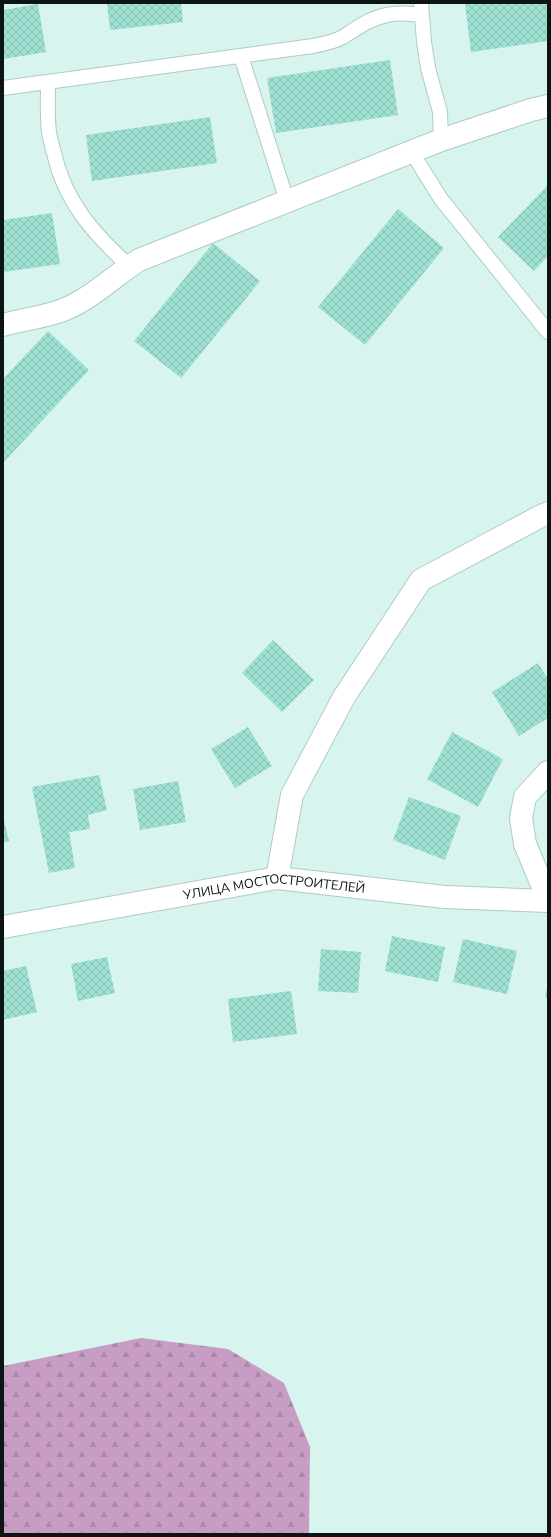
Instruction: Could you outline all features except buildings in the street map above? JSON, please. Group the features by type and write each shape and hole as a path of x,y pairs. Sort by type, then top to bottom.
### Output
{"street":[{"path":"3,325 62,310 106,284 140,260 286,201 441,140 531,110 548,106"},
{"path":"276,878 292,795 344,697 421,580 548,513"},
{"path":"548,772 525,797 521,818 525,844 548,900"},
{"name":"УЛИЦА МОСТОСТРОИТЕЛЕЙ","path":"3,927 276,878 445,897 548,900"}],"lane":[{"path":"3,88 48,83 329,43 375,18 421,9 428,68 440,112 441,140"},
{"path":"241,56 286,201"},
{"path":"48,83 49,133 63,182 75,205 89,226 106,245 130,266"},
{"path":"411,152 441,200 548,332"}],"green space":[{"path":"141,1338 228,1349 284,1383 310,1447 309,1534 3,1534 3,1366"}]}
